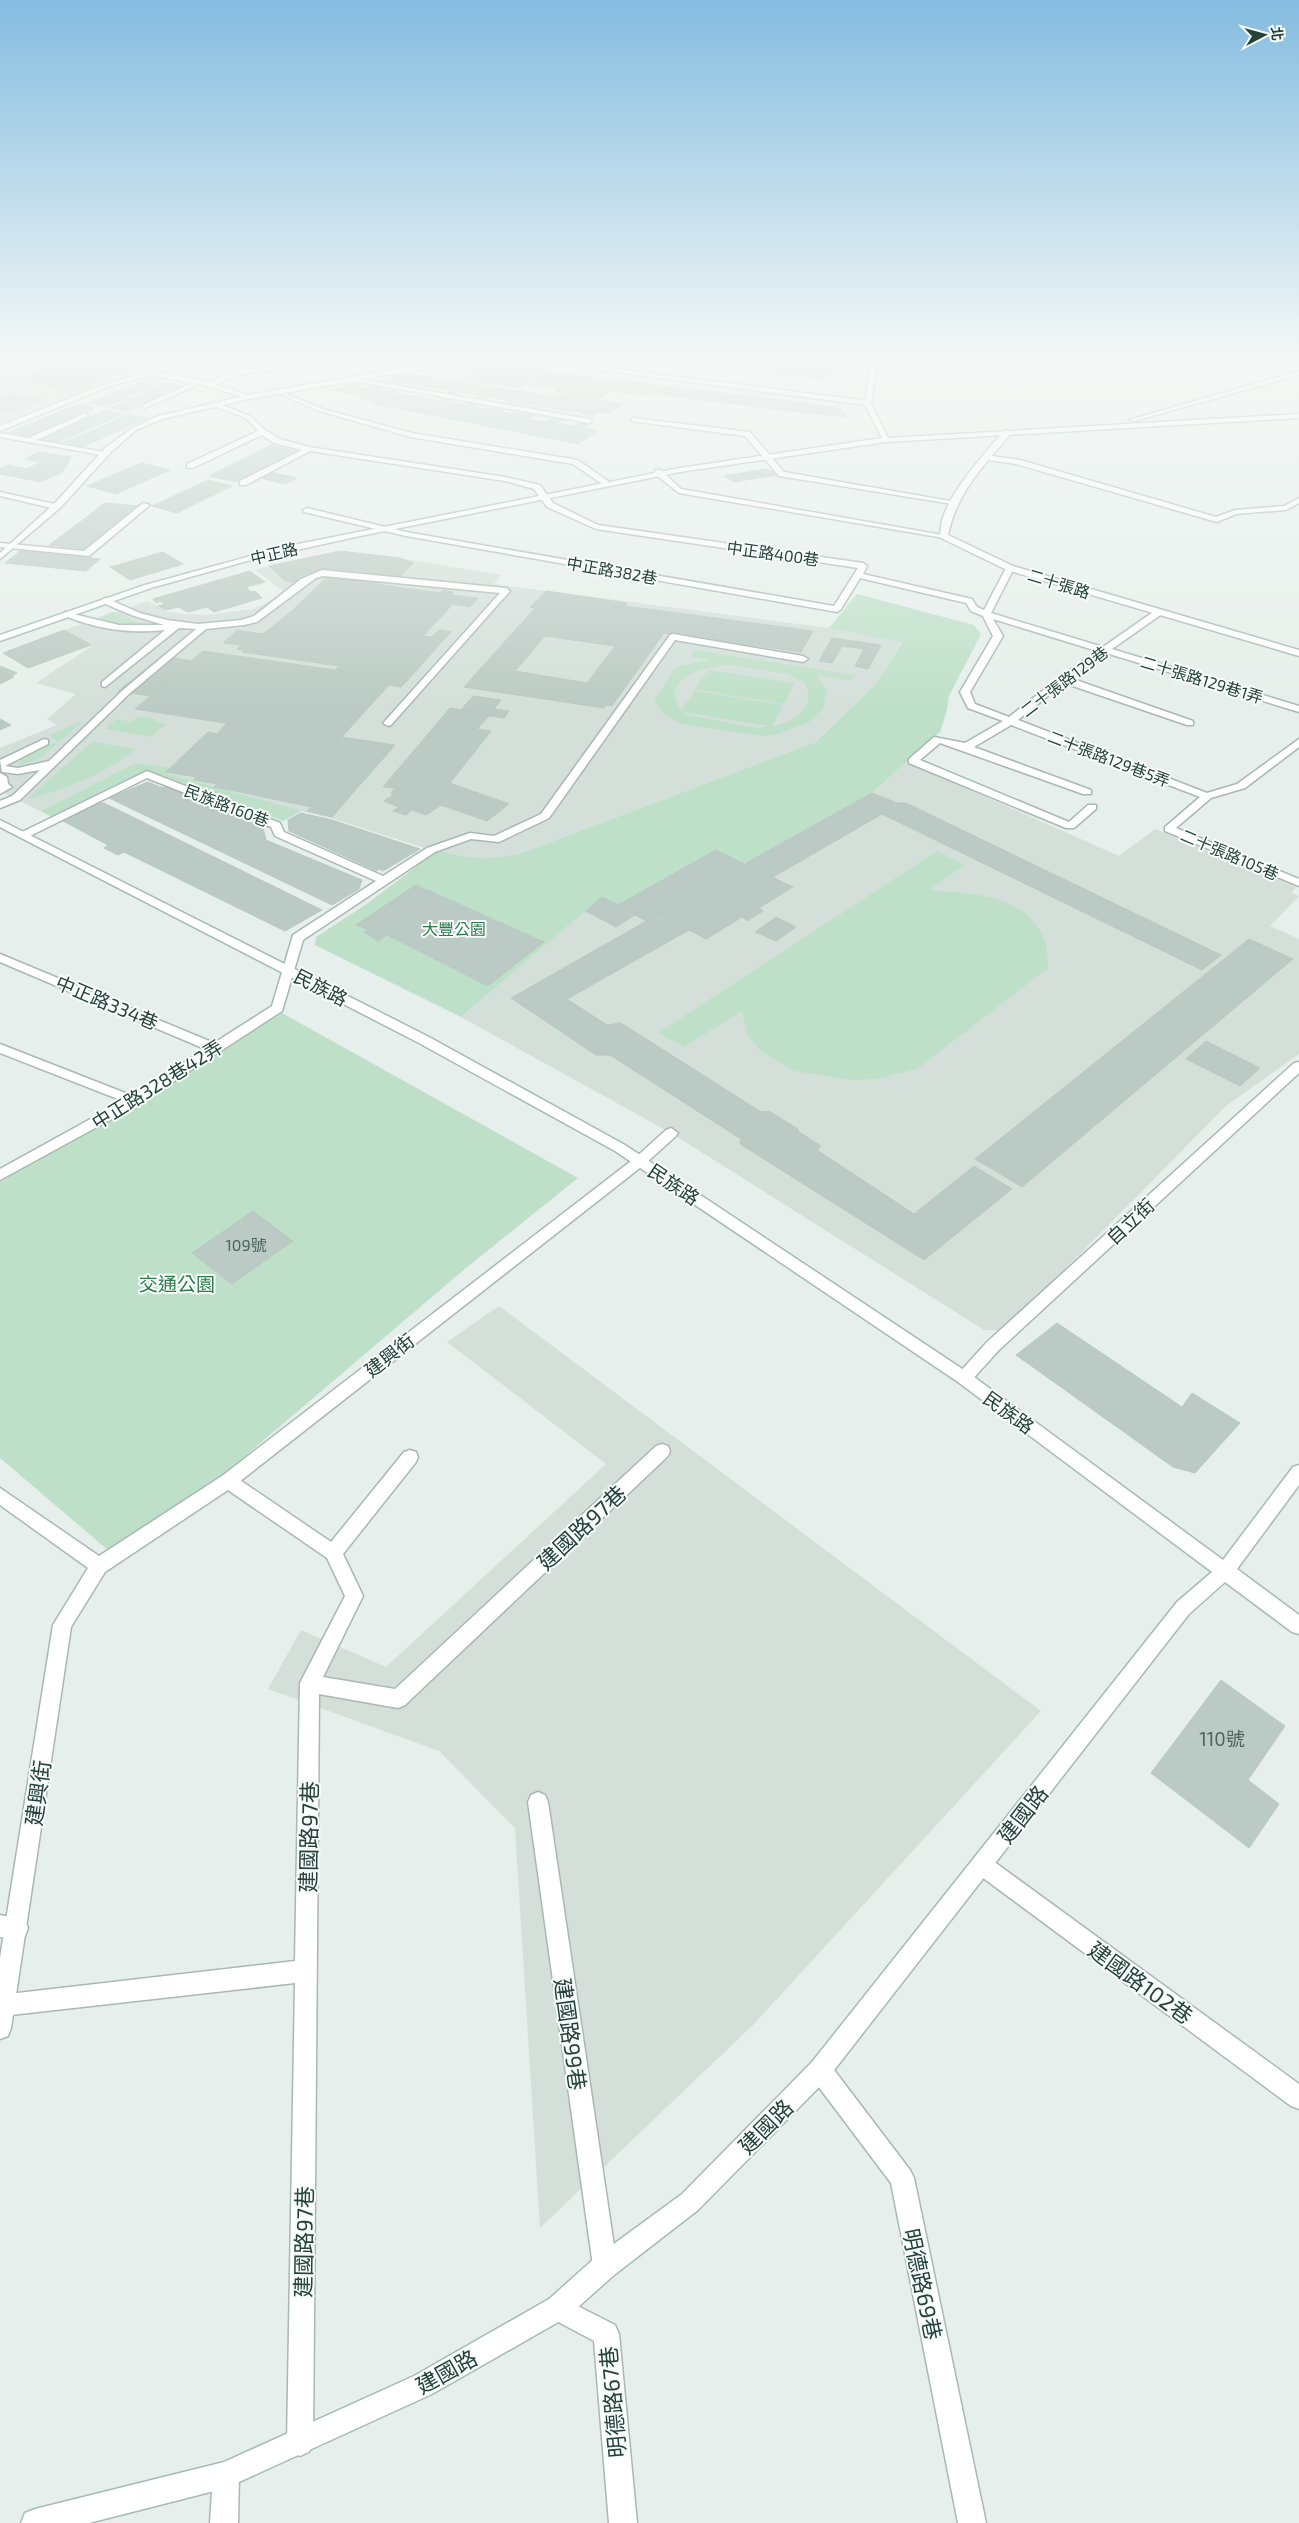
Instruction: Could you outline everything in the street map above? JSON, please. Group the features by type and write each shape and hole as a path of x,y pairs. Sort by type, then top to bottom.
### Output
{"street":[{"path":"0,557 56,507 84,476"},
{"path":"243,483 257,476"},
{"name":"中正路400巷","path":"488,476 505,478 537,487 550,505 596,527 864,566 858,575"},
{"path":"596,476 605,482"},
{"name":"中正路","path":"0,638 169,580 248,559 638,476"},
{"name":"二十張路","path":"662,476 679,491 944,536 1010,568 1299,653"},
{"path":"793,476 952,502"},
{"path":"944,536 952,502 971,476"},
{"path":"1064,476 1217,520 1235,512 1286,508 1299,500"},
{"path":"0,494 56,507"},
{"path":"0,545 10,548 86,554 146,505"},
{"name":"中正路382巷","path":"306,510 406,534 837,609 858,575"},
{"path":"858,575 969,601 974,610 986,614 1010,568"},
{"path":"106,601 121,609 176,626 202,628 255,620 310,577 322,573 506,591 388,723"},
{"name":"二十張路129巷","path":"966,747 1012,720 1063,679 1159,612"},
{"path":"68,614 86,622 146,631 176,626"},
{"name":"二十張路129巷1弄","path":"986,614 1299,709"},
{"name":"二十張路129巷5弄","path":"986,614 998,636 965,692 971,706 1012,720 1207,796"},
{"path":"105,684 176,626"},
{"path":"0,805 16,798 126,692 202,628"},
{"path":"288,970 297,938 382,880 431,850 470,836 495,840 545,816 673,638 803,659"},
{"path":"1063,679 1190,723"},
{"path":"1087,792 966,747 938,739 913,761 1070,826 1092,807"},
{"path":"44,742 6,759 0,766 5,771 13,772 52,764"},
{"name":"二十張路105巷","path":"1298,883 1169,829 1207,796 1242,786 1299,742"},
{"name":"民族路160巷","path":"24,835 147,774 276,825 279,834 382,880"},
{"path":"0,776 3,779 3,785 7,787 0,791"},
{"name":"民族路","path":"0,823 424,1040 640,1161 964,1378 1299,1626"},
{"name":"中正路334巷","path":"0,958 214,1048"},
{"name":"中正路328巷42弄","path":"0,1175 134,1101 278,1008 288,970"},
{"path":"0,1048 134,1101"},
{"name":"自立街","path":"964,1378 993,1346 1299,1066"},
{"name":"建興街","path":"0,2028 8,1927 62,1625 99,1566 228,1481 640,1161 671,1133"},
{"name":"建國路97巷","path":"300,2443 310,1683 398,1699 662,1451"},
{"path":"333,1553 410,1457"},
{"name":"建國路","path":"35,2523 226,2474 300,2443 423,2385 558,2308 605,2266 690,2202 820,2070 1183,1608 1224,1570 1299,1472"},
{"path":"228,1481 333,1553 354,1596 310,1683"},
{"path":"0,1495 99,1566"},
{"name":"建國路99巷","path":"538,1802 605,2266"},
{"name":"建國路102巷","path":"982,1865 1299,2098"},
{"path":"2,2005 307,1971"},
{"name":"明德路69巷","path":"820,2070 902,2178 972,2523"},
{"name":"明德路67巷","path":"558,2308 606,2334 623,2523"},
{"path":"224,2523 226,2474"}],"shaded area":[{"path":"400,558 501,575 494,584 829,628 902,641 876,683 816,742 527,851 500,858 480,860 431,850 334,819 301,811 283,821 149,770 54,818 0,791 0,748 57,725 47,719 76,694 36,683 92,646 64,630 147,601 168,612 183,614 207,615 253,609 274,599 283,591 255,570 269,566 285,581 294,582 302,575 327,568 401,576","holes":["365,580 378,582 376,584 440,593 443,590 453,591 451,595 478,599 470,607 453,604 423,636 432,637 451,633 401,687 389,685 341,737 332,817 308,811 312,807 214,788 217,784 194,780 196,777 167,772 208,732 217,734 226,724 135,709 203,651 335,670 339,666 243,652 244,650 237,648 241,645 223,642 237,630 263,634 293,610"]},
{"path":"907,762 1119,856 1155,829 1296,887 1292,893 1299,896 1270,926 1299,939 1299,1054 1226,1106 1005,1330 984,1330 671,1133 461,1017 602,897 618,905 716,850 746,863 872,793"},
{"path":"499,1306 1041,1711 754,2024 540,2228 515,1828 439,1751 268,1689 301,1630 386,1667 606,1464 447,1342"}],"green space":[{"name":"大豐公園","path":"857,594 974,625 981,634 949,696 940,732 872,793 746,863 716,850 618,905 602,897 461,1017 315,945 316,937 368,903 437,851 462,856 491,858 527,851 816,742 876,683 902,642 829,628"},
{"path":"113,612 147,625 137,627 97,618"},
{"path":"695,650 855,675 850,681 817,675 827,691 823,708 808,723 774,735 761,736 682,724 663,713 654,701 676,667 711,660 690,657","holes":["732,665 787,674 804,682 808,691 806,706 795,717 772,726 783,705 695,691 680,709 675,697 676,688 681,681 696,672","683,712 768,726 769,726 758,728 686,715"]},
{"path":"708,670 795,683 784,704 695,689"},
{"path":"138,716 156,719 154,722 166,724 151,737 105,729 116,719 132,722"},
{"path":"83,721 38,760 18,765 30,752 58,742 49,735"},
{"path":"92,742 136,749 111,766 86,779 45,795 31,799 28,798"},
{"path":"136,763 170,768 165,773 301,811 283,821 149,770 54,818 41,811"},
{"path":"937,851 965,865 929,890 981,895 1014,906 1027,915 1038,928 1047,947 1048,968 917,1069 876,1079 849,1080 794,1071 762,1052 748,1036 742,1011 684,1047 658,1033"},
{"name":"交通公園","path":"282,1013 578,1178 466,1268 197,1497 109,1551 0,1458 0,1182"}],"building":[{"path":"9,476 54,476 40,482"},
{"path":"111,476 157,476 116,494 87,486"},
{"path":"210,476 248,476 236,482"},
{"path":"263,476 286,476 297,478 286,484 259,478"},
{"path":"724,476 726,476 772,476 734,482"},
{"path":"208,480 232,486 177,513 152,506"},
{"path":"104,503 138,506 120,520 87,517"},
{"path":"87,517 120,520 103,534 68,531"},
{"path":"68,531 103,534 84,549 49,545"},
{"path":"20,551 100,559 86,571 5,563"},
{"path":"340,551 400,558 413,563 401,576 327,568 302,575 294,582 285,581 269,566"},
{"path":"163,552 183,564 130,580 110,567"},
{"path":"250,571 265,582 246,587 251,592 255,591 262,598 214,612 207,607 188,612 178,607 166,610 158,606 165,604 160,601 156,603 153,599"},
{"path":"327,577 363,582 365,580 379,582 376,584 440,593 443,590 454,592 451,595 478,598 470,607 453,604 423,636 432,637 439,630 451,632 407,681 335,670 339,666 242,652 244,650 237,649 241,645 223,643 237,630 263,634 293,610"},
{"path":"546,591 627,603 625,606 813,631 801,652 664,633 612,706 606,705 604,708 464,687 535,608 530,607","holes":["545,636 615,646 587,683 515,671"]},
{"path":"64,630 91,645 28,668 3,653"},
{"path":"832,638 881,645 868,669 855,666 864,649 842,646 832,663 819,661"},
{"path":"203,651 407,681 401,687 389,685 338,741 135,709"},
{"path":"162,656 192,661 150,696 118,691"},
{"path":"0,666 17,673 11,676 14,677 0,684"},
{"path":"473,696 501,700 494,709 509,711 504,718 489,716 477,729 491,731 450,783 509,804 487,821 441,805 426,815 412,810 406,815 393,811 399,807 384,801 394,794 391,793 395,788 383,787 450,708 461,710"},
{"path":"0,719 11,725 0,730"},
{"path":"226,724 338,741 341,737 395,745 332,817 307,811 312,807 214,787 217,784 193,780 196,777 166,772 208,732 217,734"},
{"path":"148,782 160,787 170,788 263,828 266,840 362,880 359,889 332,905 109,798"},
{"path":"872,793 897,803 906,803 1221,955 1202,970 882,814 773,877 746,863"},
{"path":"98,803 104,803 322,910 285,931 124,852 118,855 104,848 108,845 63,821"},
{"path":"301,813 332,820 420,849 383,871 379,869 377,871 289,831 288,820"},
{"path":"716,850 793,887 759,908 763,911 747,921 742,917 706,939 659,914 646,921 635,915 616,927 586,911 602,897 618,905"},
{"path":"416,885 544,942 488,986 387,935 378,941 364,932 369,930 356,925"},
{"path":"659,914 689,930 567,999 607,1025 621,1023 761,1112 769,1111 821,1146 817,1150 914,1214 974,1166 1012,1189 924,1260 740,1144 741,1139 610,1055 596,1055 511,998"},
{"path":"776,917 796,927 776,941 755,932"},
{"path":"1249,939 1293,959 1022,1187 975,1159"},
{"path":"1206,1041 1260,1068 1240,1086 1186,1059"},
{"path":"253,1211 293,1241 232,1284 192,1253"},
{"path":"1057,1323 1182,1407 1192,1393 1240,1423 1195,1473 1173,1467 1016,1355"},
{"path":"1221,1680 1285,1726 1248,1780 1279,1804 1249,1848 1151,1773"}]}
